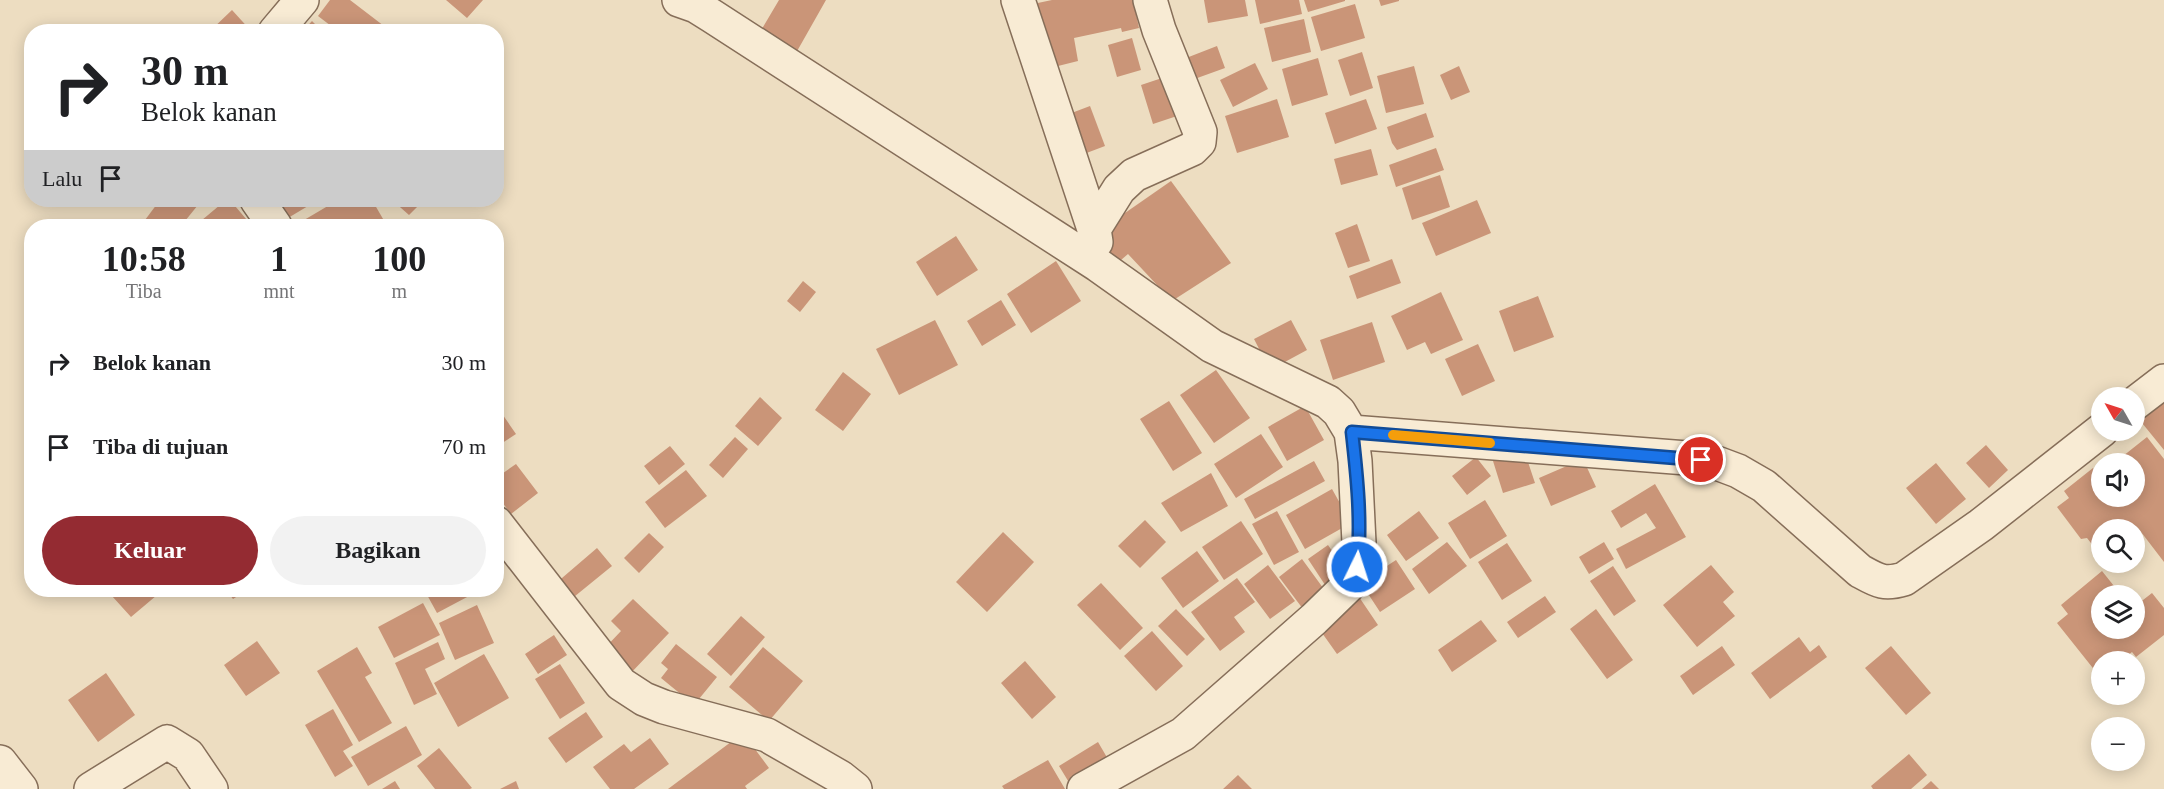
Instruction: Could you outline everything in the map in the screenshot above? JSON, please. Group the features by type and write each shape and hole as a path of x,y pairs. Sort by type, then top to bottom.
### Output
{"street":[{"path":"282,24 302,0"},
{"path":"679,0 696,6 712,16 1098,265 1212,346 1328,402 1339,412 1352,432 1359,543 1357,567 1351,583 1322,612 1183,734 1084,789"},
{"path":"1018,0 1094,229 1098,265"},
{"path":"1094,229 1119,189 1134,175 1192,149 1199,142 1200,132 1159,30 1150,0"},
{"path":"2145,396 2164,381"},
{"path":"1352,432 1714,462 1738,471 1764,486 1860,572 1889,583 1904,579 1981,525 2091,439"},
{"path":"504,533 621,684 644,699 664,707 767,735 840,777 855,789"},
{"path":"91,789 167,742 188,755 211,789"},
{"path":"0,762 21,789"}],"building":[{"path":"330,0 350,0 381,24 328,24 318,16"},
{"path":"446,0 483,0 467,18"},
{"path":"779,0 826,0 796,53 760,32"},
{"path":"1052,0 1133,0 1139,28 1122,32 1121,28 1074,38 1078,61 1046,69 1033,4"},
{"path":"1204,0 1245,0 1248,16 1208,23"},
{"path":"1255,0 1299,0 1302,14 1260,24"},
{"path":"1304,0 1345,0 1345,1 1308,12"},
{"path":"1379,0 1399,0 1399,1 1381,6"},
{"path":"1355,4 1365,38 1321,51 1311,17"},
{"path":"232,10 245,24 217,24"},
{"path":"1304,19 1311,52 1272,62 1264,28"},
{"path":"1132,38 1141,70 1117,77 1108,45"},
{"path":"1217,46 1225,68 1189,81 1181,60"},
{"path":"1362,52 1373,88 1350,96 1338,60"},
{"path":"1318,58 1328,95 1292,106 1282,69"},
{"path":"1255,63 1268,89 1233,107 1220,80"},
{"path":"1414,66 1424,104 1386,113 1377,76"},
{"path":"1459,66 1470,92 1451,100 1440,75"},
{"path":"1171,75 1183,114 1153,124 1141,85"},
{"path":"1277,99 1289,137 1237,153 1225,116"},
{"path":"1366,99 1377,129 1335,144 1325,113"},
{"path":"1090,106 1105,146 1076,157 1061,117"},
{"path":"1426,113 1434,137 1397,150 1387,127"},
{"path":"1436,148 1444,170 1396,187 1389,165"},
{"path":"1371,149 1378,175 1341,185 1334,159"},
{"path":"1440,175 1450,207 1412,220 1402,188"},
{"path":"1171,181 1231,263 1172,301 1128,254 1114,266 1104,256 1102,229"},
{"path":"1477,200 1491,233 1436,256 1422,223"},
{"path":"155,207 196,207 187,219 146,219"},
{"path":"218,207 236,207 246,219 203,219"},
{"path":"281,207 306,207 288,218"},
{"path":"326,207 376,207 383,219 306,219"},
{"path":"400,207 417,207 409,215"},
{"path":"1357,224 1370,261 1348,268 1335,233"},
{"path":"956,236 978,270 937,296 916,262"},
{"path":"1392,259 1401,283 1357,299 1349,276"},
{"path":"1056,261 1081,301 1031,333 1007,294"},
{"path":"803,281 816,292 800,312 787,301"},
{"path":"1441,292 1463,340 1431,354 1425,342 1407,350 1391,316"},
{"path":"1538,296 1554,337 1514,352 1499,311"},
{"path":"1001,300 1016,325 982,346 967,321"},
{"path":"935,320 958,365 899,395 876,349"},
{"path":"1291,320 1307,350 1270,370 1254,339"},
{"path":"1372,322 1385,362 1333,380 1320,340"},
{"path":"1478,344 1495,381 1462,396 1445,359"},
{"path":"1216,370 1250,418 1214,443 1180,395"},
{"path":"843,372 871,394 843,431 815,410"},
{"path":"760,397 782,418 758,446 735,426"},
{"path":"2164,397 2164,450 2145,427 2145,412"},
{"path":"1169,401 1202,453 1173,471 1140,419"},
{"path":"1305,406 1324,440 1287,461 1268,427"},
{"path":"504,417 516,434 504,442"},
{"path":"1261,434 1283,467 1236,498 1214,464"},
{"path":"735,437 748,449 723,478 709,465"},
{"path":"2147,437 2164,459 2164,562 2145,537 2145,519 2091,519 2091,543 2087,538 2081,539 2057,507 2069,498 2064,491 2091,470 2091,507 2145,507 2145,453 2127,453 2145,441"},
{"path":"1986,445 2008,470 1989,488 1966,463"},
{"path":"670,446 685,464 659,485 644,466"},
{"path":"1524,450 1535,483 1503,493 1493,461"},
{"path":"1476,457 1491,476 1467,495 1452,476"},
{"path":"1583,459 1596,487 1551,506 1539,478"},
{"path":"1314,461 1325,481 1255,519 1244,499"},
{"path":"1936,463 1966,499 1936,524 1906,488"},
{"path":"516,464 538,493 511,514 504,505 504,472"},
{"path":"686,470 707,496 665,528 645,502"},
{"path":"1211,473 1228,506 1181,532 1161,503"},
{"path":"1655,484 1686,537 1626,569 1616,549 1656,528 1646,513 1621,528 1611,511"},
{"path":"1332,489 1351,523 1305,549 1286,515"},
{"path":"1485,500 1507,536 1470,559 1448,523"},
{"path":"1277,511 1299,552 1274,565 1252,524"},
{"path":"1419,511 1439,538 1406,561 1387,535"},
{"path":"1145,520 1166,542 1140,568 1118,546"},
{"path":"1241,521 1263,554 1224,580 1202,547"},
{"path":"1003,532 1034,562 987,612 956,582"},
{"path":"649,533 664,547 639,573 624,558"},
{"path":"1447,542 1467,566 1429,594 1412,569"},
{"path":"1604,542 1614,559 1589,574 1579,557"},
{"path":"1507,543 1532,581 1502,600 1478,562"},
{"path":"1328,545 1350,577 1329,591 1308,559"},
{"path":"597,548 612,566 569,601 555,584"},
{"path":"1197,551 1219,581 1183,608 1161,578"},
{"path":"1302,559 1326,592 1303,609 1279,577"},
{"path":"1396,560 1415,589 1380,612 1361,583"},
{"path":"1268,565 1295,601 1270,619 1244,584"},
{"path":"1711,565 1734,592 1723,602 1735,616 1697,647 1663,605"},
{"path":"1613,566 1636,601 1614,616 1590,581"},
{"path":"2100,573 2104,573 2113,585 2091,585 2091,639 2145,639 2145,598 2152,593 2164,608 2164,635 2144,651 2091,651 2091,666 2057,623 2068,614 2061,605"},
{"path":"1237,578 1255,602 1234,617 1245,632 1220,651 1191,612"},
{"path":"1101,583 1143,628 1120,650 1077,605"},
{"path":"1357,594 1378,625 1337,654 1315,623"},
{"path":"1545,596 1556,612 1518,638 1507,622"},
{"path":"113,597 155,597 131,617"},
{"path":"428,597 467,597 437,613"},
{"path":"633,599 669,633 629,675 603,650 621,631 611,621"},
{"path":"423,603 440,635 394,658 378,627"},
{"path":"477,605 494,643 455,660 439,623"},
{"path":"1176,609 1205,639 1187,656 1158,626"},
{"path":"1596,609 1633,660 1607,679 1570,629"},
{"path":"741,616 765,637 731,676 707,654"},
{"path":"1481,620 1497,641 1452,672 1438,650"},
{"path":"1152,631 1183,666 1156,691 1124,656"},
{"path":"554,635 567,655 538,674 525,654"},
{"path":"1799,637 1810,652 1819,645 1827,657 1770,699 1751,673"},
{"path":"257,641 280,673 246,696 224,665"},
{"path":"438,642 445,659 425,669 437,694 414,705 395,663"},
{"path":"676,644 717,677 694,705 661,678 668,669 661,663"},
{"path":"1722,646 1735,665 1693,695 1680,676"},
{"path":"1891,646 1931,693 1906,715 1865,668"},
{"path":"357,647 372,673 365,677 392,723 359,742 317,671"},
{"path":"763,647 803,681 769,721 729,687"},
{"path":"484,654 509,698 458,727 434,683"},
{"path":"1025,661 1056,697 1032,719 1001,683"},
{"path":"560,664 585,703 560,719 535,679"},
{"path":"106,673 135,715 98,742 68,700"},
{"path":"333,709 353,745 343,751 353,766 335,777 305,725"},
{"path":"586,712 603,737 566,763 548,738"},
{"path":"406,726 422,755 368,786 351,757"},
{"path":"743,733 769,768 745,786 747,789 668,789"},
{"path":"650,738 669,764 634,789 610,789 593,767 624,744 631,752"},
{"path":"1098,742 1112,766 1073,789 1059,766"},
{"path":"439,748 472,788 435,789 417,766"},
{"path":"1909,754 1927,775 1911,789 1873,789 1871,786"},
{"path":"1048,760 1065,789 1004,789 1002,786"},
{"path":"1238,775 1252,789 1223,789"},
{"path":"395,781 400,789 382,789"},
{"path":"516,781 519,789 500,789"},
{"path":"1931,781 1939,789 1922,789"}],"slow traffic":[{"path":"1393,435 1490,443"}],"route":[{"path":"1357,567 1359,543 1352,432 1701,460"}]}
